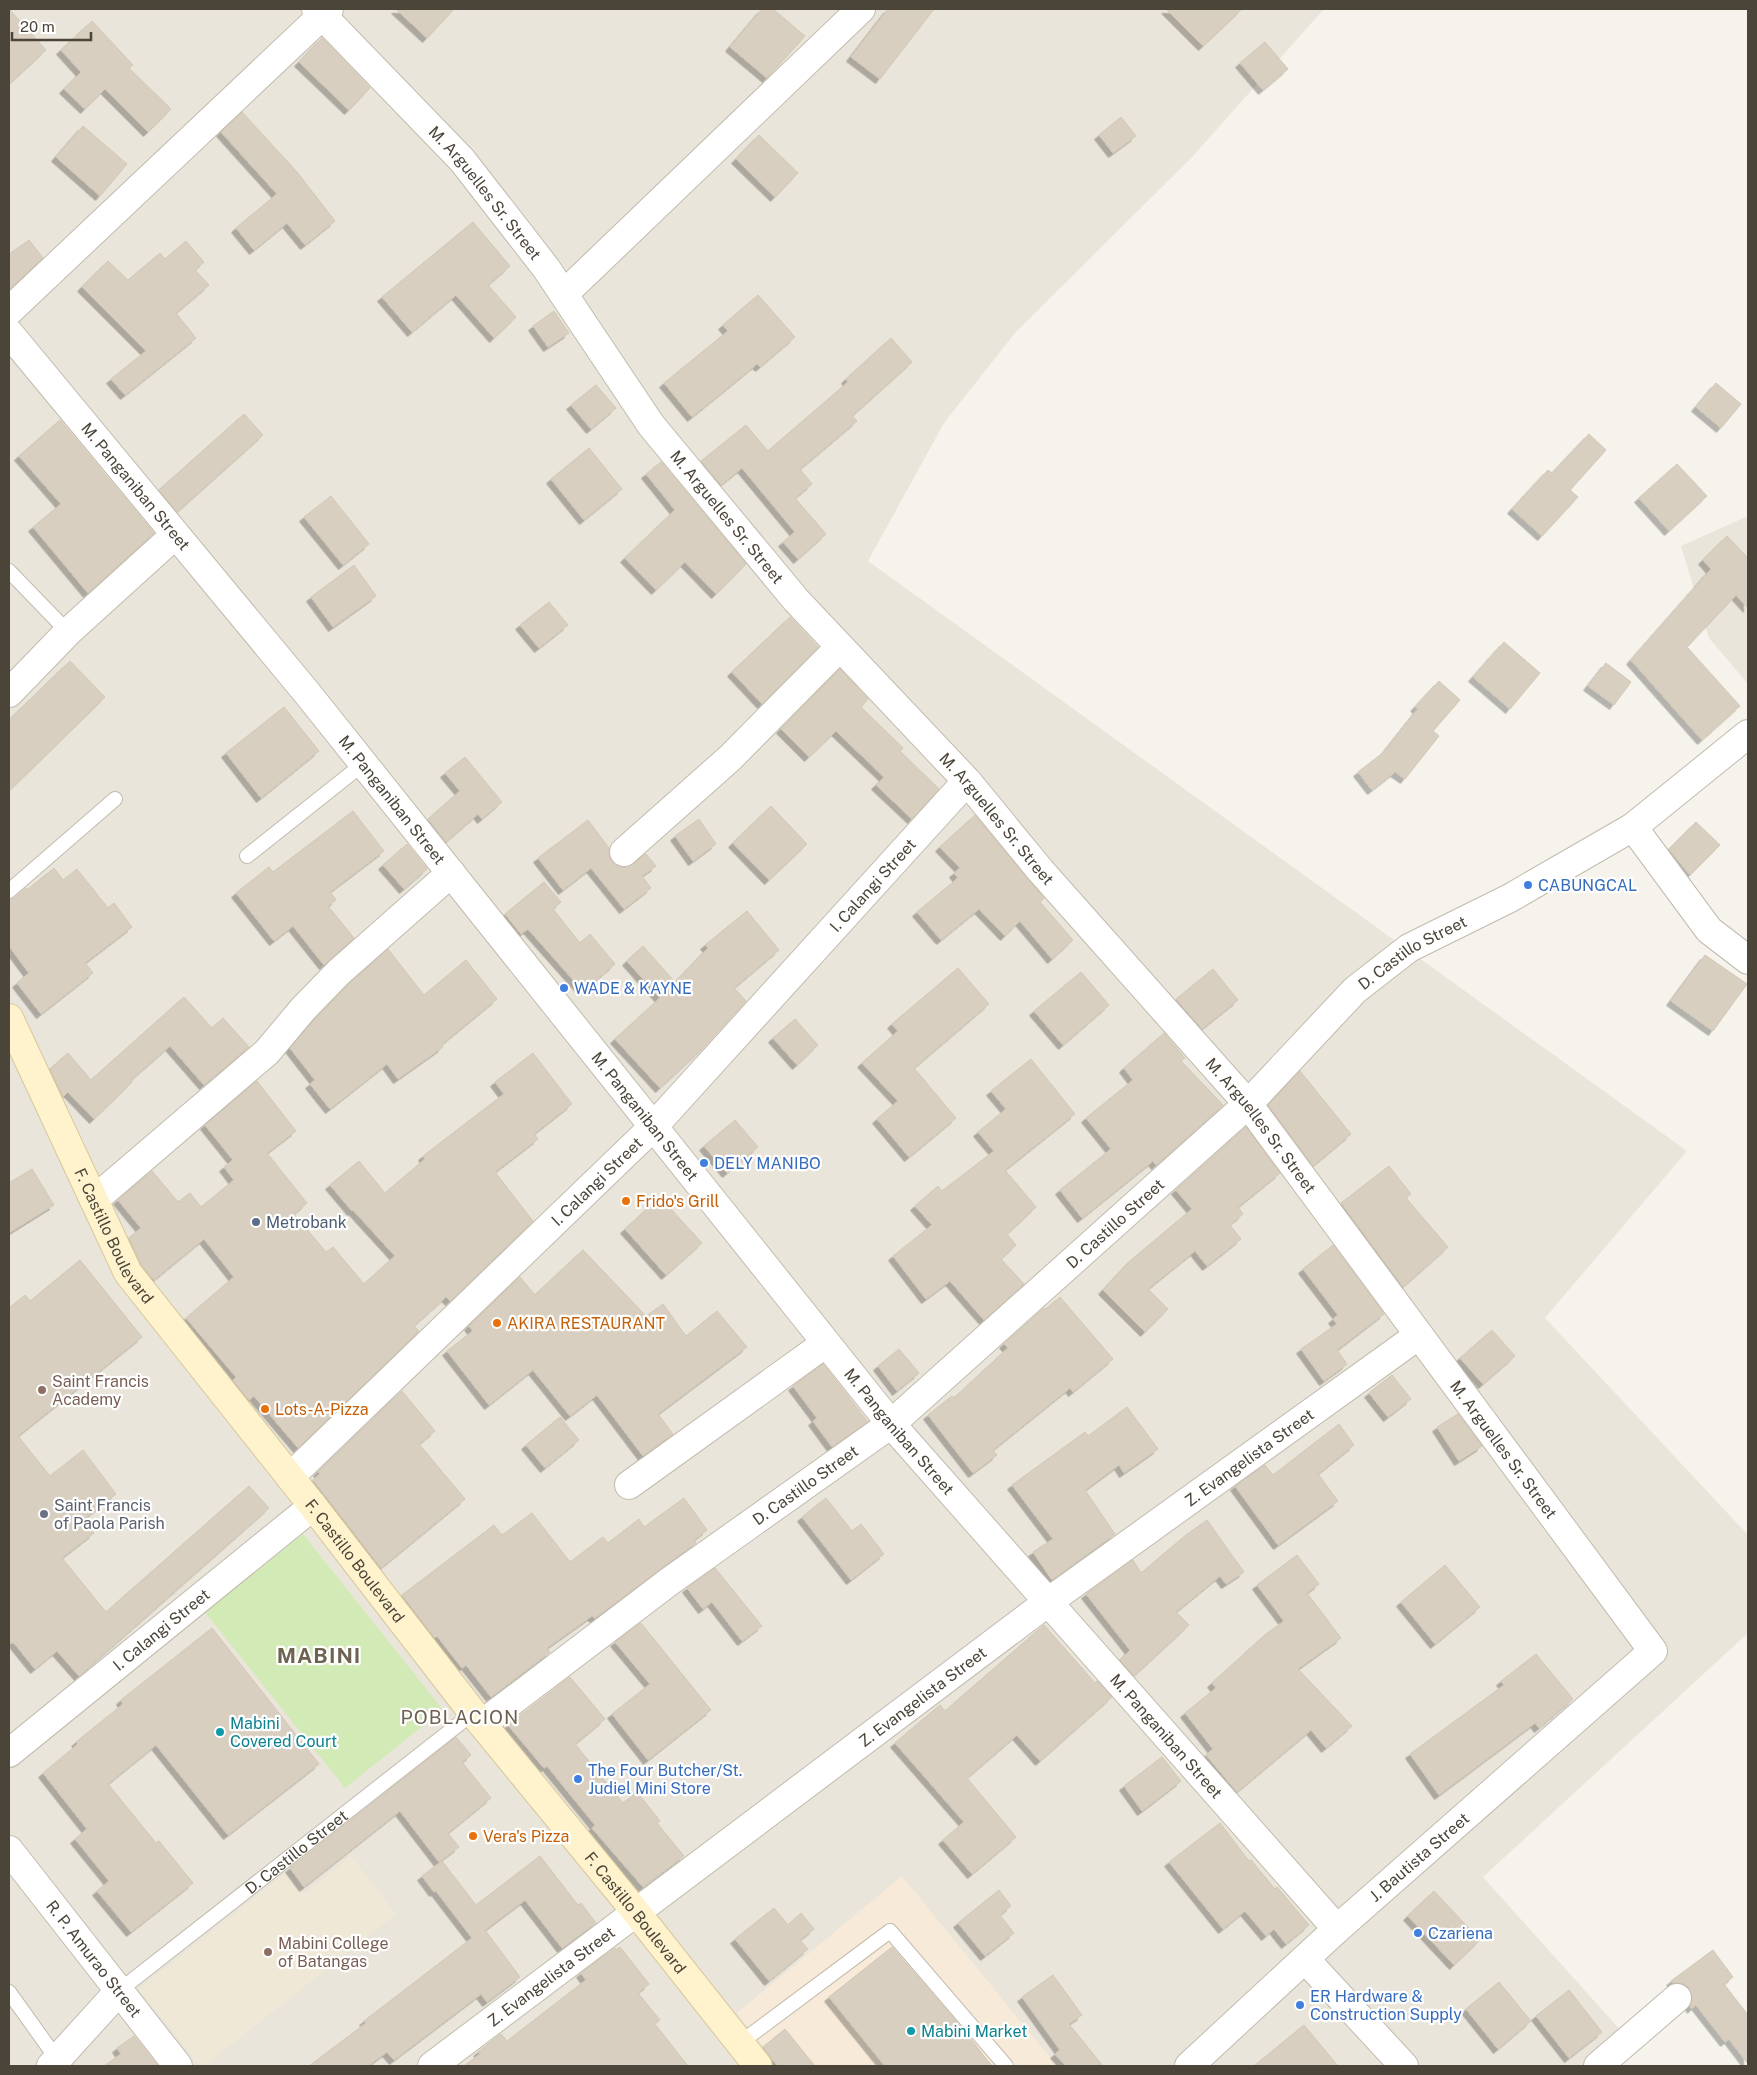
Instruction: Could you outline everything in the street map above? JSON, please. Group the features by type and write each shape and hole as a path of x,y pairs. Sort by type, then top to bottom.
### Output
{"main road":[{"name":"F. Castillo Boulevard","path":"9,1018 128,1273 313,1506 478,1719 636,1912 758,2066"}],"street":[{"path":"564,294 861,9"},
{"path":"9,311 323,11"},
{"name":"M. Arguelles Sr. Street","path":"323,11 462,160 546,268 651,425 796,600 967,781 1040,870 1248,1104 1653,1651"},
{"name":"M. Panganiban Street","path":"9,333 363,764 891,1424 1337,1929"},
{"path":"9,693 68,632 176,535"},
{"path":"624,852 730,758 840,647"},
{"name":"D. Castillo Street","path":"478,1719 891,1424 1248,1104 1355,990 1409,948 1510,898 1634,827 1748,734"},
{"name":"I. Calangi Street","path":"290,1477 653,1126 967,781"},
{"path":"1634,827 1709,930 1748,960"},
{"path":"94,1200 267,1052 303,1009 339,972 451,873"},
{"name":"Z. Evangelista Street","path":"432,2066 1048,1602 1419,1335"},
{"path":"629,1485 826,1342"},
{"name":"I. Calangi Street","path":"9,1753 313,1506"},
{"name":"J. Bautista Street","path":"1189,2066 1337,1929 1653,1651"},
{"name":"R. P. Amurao Street","path":"9,1850 178,2066"},
{"path":"1304,1959 1404,2066"},
{"path":"54,2062 120,1990"},
{"path":"1598,2066 1677,1998"}],"lane":[{"path":"9,571 68,632"},
{"path":"247,856 363,764"},
{"path":"9,891 115,799"},
{"name":"D. Castillo Street","path":"120,1990 478,1719"},
{"path":"740,2043 890,1931 1006,2066"},
{"path":"9,1992 54,2062"}],"shaded area":[{"path":"9,9 1324,9 1193,156 1015,333 944,423 868,561 1687,1151 1545,1318 1748,1535 1748,1633 1483,1877 1623,2033 1587,2066 9,2066"},
{"path":"1748,516 1748,684 1709,638 1681,546"},
{"name":"Mabini College of Batangas","path":"351,1856 396,1914 204,2066 200,2066 139,1989 286,1873 304,1894"},
{"name":"Mabini Market","path":"902,1876 1057,2066 779,2066 737,2013"}],"green space":[{"path":"303,1534 443,1710 345,1788 205,1612"}],"building":[{"path":"9,9 46,50 9,84"},
{"path":"396,9 454,9 427,38"},
{"path":"762,9 773,9 805,36 767,78 730,47"},
{"path":"888,9 934,9 880,79 851,57"},
{"path":"1166,9 1242,9 1203,46"},
{"path":"92,21 133,65 129,68 171,109 148,132 105,89 85,109 64,89 81,72 61,50"},
{"path":"322,38 370,88 349,110 299,62"},
{"path":"1265,42 1288,69 1263,90 1240,63"},
{"path":"242,112 297,172 335,221 305,245 287,223 254,250 236,228 277,194 221,132"},
{"path":"1121,117 1136,136 1113,153 1099,135"},
{"path":"83,126 127,164 100,196 56,157"},
{"path":"759,135 798,173 775,197 736,159"},
{"path":"473,222 510,266 488,285 516,317 494,338 456,295 412,332 382,297"},
{"path":"29,240 43,258 9,290 9,254"},
{"path":"186,241 204,262 195,270 209,285 176,313 196,338 125,395 111,379 146,351 82,287 108,261 128,280 160,253 165,259"},
{"path":"758,295 795,337 760,367 757,364 692,417 664,383 728,331 723,325"},
{"path":"554,311 569,333 548,347 533,326"},
{"path":"891,338 912,362 852,416 857,421 800,469 812,484 795,498 826,534 798,559 783,542 795,532 742,468 721,485 701,461 746,425 768,451 848,382 846,379"},
{"path":"1716,383 1741,404 1721,428 1696,407"},
{"path":"596,385 616,408 591,429 571,405"},
{"path":"244,414 263,435 177,512 159,490"},
{"path":"60,420 154,533 88,593 33,527 61,504 19,456"},
{"path":"1589,434 1606,450 1570,490 1578,497 1542,536 1512,509 1548,470 1552,473"},
{"path":"589,448 622,489 584,520 551,479"},
{"path":"661,462 746,564 716,594 685,562 656,590 625,558 675,510 646,474"},
{"path":"1677,464 1707,496 1669,531 1639,498"},
{"path":"331,496 369,544 343,565 304,517"},
{"path":"1727,536 1748,558 1748,608 1736,595 1687,647 1740,706 1702,740 1631,660 1711,569 1703,560"},
{"path":"354,565 376,596 333,627 311,597"},
{"path":"549,602 568,625 539,648 520,625"},
{"path":"790,617 818,647 762,704 732,672"},
{"path":"1504,642 1540,673 1510,709 1473,677"},
{"path":"70,661 105,697 9,791 9,720"},
{"path":"1606,663 1631,682 1614,705 1588,686"},
{"path":"840,669 868,699 861,707 903,748 900,751 939,789 912,819 876,785 884,777 836,731 809,757 781,729"},
{"path":"1439,681 1460,700 1433,731 1439,736 1405,779 1395,772 1372,790 1358,772 1384,752 1418,709 1415,707"},
{"path":"284,707 319,751 261,798 226,753"},
{"path":"465,757 502,802 482,819 478,814 446,842 428,819 460,791 445,773"},
{"path":"771,806 807,844 769,880 733,843"},
{"path":"353,811 384,851 330,892 336,900 328,906 354,938 324,965 293,926 274,941 236,893 269,867 273,872"},
{"path":"975,815 1044,898 1040,902 1073,940 1052,959 1020,921 1005,936 979,909 941,940 917,912 958,878 954,873 960,868 940,847"},
{"path":"699,819 716,844 693,861 675,836"},
{"path":"588,820 609,848 609,856 613,863 620,867 628,867 646,854 656,866 642,876 651,888 624,909 591,868 563,890 538,858"},
{"path":"1696,822 1720,845 1690,875 1669,849"},
{"path":"407,844 427,869 404,889 383,865"},
{"path":"54,868 63,880 77,869 108,908 114,903 132,927 85,963 93,973 41,1014 17,983 29,973 9,946 9,900 15,898 26,888 27,890"},
{"path":"544,882 561,902 553,909 580,943 590,934 615,964 583,991 528,929 521,934 505,914"},
{"path":"747,911 779,950 734,988 746,1001 701,1050 660,1088 615,1039 660,998 627,961 643,946 675,982 708,948 705,945"},
{"path":"388,949 424,995 466,960 497,999 441,1045 443,1047 398,1079 387,1064 330,1109 310,1084 315,1080 290,1048 350,983"},
{"path":"1705,955 1747,984 1713,1031 1671,1001"},
{"path":"958,968 989,1004 914,1068 956,1118 909,1157 877,1119 898,1101 862,1063 898,1031 892,1024"},
{"path":"1213,969 1238,1000 1202,1029 1176,999"},
{"path":"1081,972 1109,1005 1063,1045 1034,1011"},
{"path":"184,997 212,1028 223,1018 249,1047 204,1085 170,1046 131,1080 132,1082 94,1119 68,1092 63,1097 50,1069 68,1053 91,1080"},
{"path":"795,1019 818,1045 797,1065 773,1038"},
{"path":"1164,1033 1185,1058 1181,1061 1223,1105 1156,1165 1153,1161 1082,1218 1060,1190 1111,1149 1086,1118 1133,1080 1124,1068"},
{"path":"533,1053 572,1104 534,1134 538,1139 495,1172 533,1221 450,1301 446,1297 414,1326 419,1331 298,1448 254,1396 249,1400 233,1380 236,1377 186,1318 234,1277 204,1239 154,1280 141,1265 129,1238 141,1228 118,1200 152,1171 178,1202 190,1193 201,1207 234,1180 224,1167 233,1160 205,1125 257,1081 296,1131 267,1153 307,1203 294,1214 326,1252 333,1247 364,1284 395,1256 330,1185 359,1161 385,1193 425,1159 423,1156 504,1094 495,1082"},
{"path":"1031,1059 1075,1114 1005,1170 1036,1207 1007,1234 1016,1245 1001,1259 1024,1284 984,1320 950,1281 926,1299 893,1256 932,1225 915,1206 938,1186 942,1191 994,1151 978,1132 1006,1109 991,1091"},
{"path":"1300,1071 1351,1134 1313,1166 1268,1105"},
{"path":"735,1120 758,1147 727,1173 704,1146"},
{"path":"1246,1127 1280,1173 1238,1207 1243,1214 1230,1225 1241,1239 1207,1266 1195,1251 1148,1289 1168,1309 1145,1332 1103,1290 1131,1260 1192,1209 1176,1190"},
{"path":"1389,1166 1411,1194 1406,1198 1448,1247 1403,1287 1341,1203"},
{"path":"32,1169 54,1205 9,1233 9,1183"},
{"path":"660,1197 702,1243 666,1275 625,1229"},
{"path":"1333,1245 1384,1314 1337,1350 1347,1364 1324,1381 1301,1349 1337,1324 1333,1319 1338,1315 1303,1269"},
{"path":"583,1250 646,1316 663,1304 686,1336 717,1311 747,1347 658,1414 673,1434 643,1456 597,1395 570,1416 533,1370 489,1405 447,1351 473,1331 469,1326 520,1277 535,1295"},
{"path":"80,1260 142,1337 18,1436 50,1476 83,1450 116,1494 84,1519 94,1533 62,1558 106,1612 249,1486 269,1508 79,1676 57,1651 35,1669 14,1643 9,1643 9,1308 25,1295 30,1301"},
{"path":"1060,1297 1113,1359 1073,1392 1070,1388 993,1450 997,1455 973,1473 928,1415 952,1396 954,1398 1008,1348 1004,1344 1044,1308 1046,1309"},
{"path":"1492,1330 1515,1356 1483,1384 1460,1358"},
{"path":"899,1349 919,1373 897,1391 878,1366"},
{"path":"823,1364 868,1422 832,1447 813,1421 817,1418 793,1386"},
{"path":"1392,1375 1411,1399 1388,1417 1369,1393"},
{"path":"402,1391 435,1431 419,1444 465,1499 381,1568 313,1480 320,1474 318,1472"},
{"path":"1127,1407 1158,1449 1124,1473 1119,1465 1085,1490 1115,1534 1052,1580 1033,1552 1053,1539 1012,1485 1085,1432 1088,1436"},
{"path":"1458,1414 1482,1446 1459,1461 1437,1427"},
{"path":"560,1417 579,1440 545,1468 526,1445"},
{"path":"1339,1424 1354,1445 1318,1474 1338,1501 1278,1545 1235,1486 1265,1465 1273,1475"},
{"path":"684,1498 707,1530 694,1540 696,1543 595,1618 592,1616 547,1648 550,1652 491,1697 466,1665 462,1668 437,1636 435,1638 402,1595 494,1525 502,1535 532,1513 570,1562 603,1537 608,1543 639,1519 644,1527"},
{"path":"826,1498 852,1531 861,1524 884,1554 851,1580 802,1517"},
{"path":"1207,1520 1244,1572 1226,1584 1220,1576 1176,1612 1189,1625 1134,1676 1120,1660 1130,1650 1086,1594 1133,1560 1141,1573"},
{"path":"1297,1555 1319,1584 1307,1593 1341,1638 1298,1669 1352,1726 1326,1748 1311,1730 1237,1792 1206,1755 1213,1749 1185,1713 1216,1688 1212,1683 1266,1634 1284,1621 1257,1585"},
{"path":"1445,1565 1480,1607 1435,1644 1401,1602"},
{"path":"715,1568 762,1626 742,1641 712,1602 703,1609 687,1588"},
{"path":"641,1623 711,1710 648,1760 612,1714 650,1684 615,1642"},
{"path":"1044,1625 1095,1683 1097,1681 1112,1697 1040,1761 1017,1735 967,1778 1016,1837 972,1874 943,1840 964,1822 895,1743 940,1705 945,1711"},
{"path":"212,1628 319,1764 228,1835 156,1745 108,1784 156,1843 159,1841 193,1883 131,1932 97,1891 109,1881 75,1839 87,1829 43,1773 78,1744 76,1742 123,1704 121,1700"},
{"path":"1536,1654 1573,1699 1539,1728 1535,1723 1439,1795 1410,1754 1504,1685 1501,1681"},
{"path":"570,1677 605,1719 575,1744 623,1803 637,1792 660,1821 657,1823 684,1856 643,1887 592,1828 595,1825 547,1766 544,1768 508,1725"},
{"path":"456,1737 471,1755 462,1762 491,1798 448,1833 459,1847 439,1862 400,1811 304,1887 290,1868"},
{"path":"1162,1757 1181,1781 1142,1811 1124,1786"},
{"path":"1220,1823 1249,1861 1251,1860 1275,1889 1277,1887 1309,1925 1286,1944 1274,1929 1266,1936 1245,1911 1223,1929 1169,1862"},
{"path":"540,1856 578,1905 581,1903 596,1923 562,1948 525,1900 485,1930 520,1977 487,2002 481,1994 394,2060 387,2052 368,2066 309,2066 472,1938 422,1876 442,1861 476,1905"},
{"path":"999,1890 1011,1906 1000,1915 1014,1933 985,1956 958,1923"},
{"path":"1434,1891 1480,1940 1454,1965 1408,1916"},
{"path":"774,1908 788,1925 801,1913 814,1929 800,1940 808,1949 769,1981 735,1939"},
{"path":"620,1947 649,1984 638,1993 660,2020 655,2024 688,2066 464,2066 501,2034 507,2041 586,1980 581,1973 615,1948 616,1950"},
{"name":"Mabini Market","path":"892,1947 992,2066 885,2066 829,1997"},
{"path":"1713,1950 1733,1977 1724,1984 1748,2015 1748,2064 1729,2039 1725,2042 1696,2005 1692,2009 1690,2006 1692,1996 1688,1987 1683,1983 1673,1983 1671,1981"},
{"path":"1053,1975 1082,2015 1069,2024 1103,2066 1066,2066 1055,2054 1060,2050 1022,1997"},
{"path":"1499,1982 1531,2021 1498,2049 1466,2009"},
{"path":"1569,1990 1602,2032 1569,2058 1536,2016"},
{"path":"1304,2025 1338,2066 1254,2066"},
{"path":"785,2029 815,2066 778,2066 771,2058 763,2047"},
{"path":"134,2036 158,2066 104,2066 121,2054 117,2048"}],"place":[{"name":"CABUNGCAL","path":"1528,885"},
{"name":"WADE & KAYNE","path":"564,988"},
{"name":"DELY MANIBO","path":"704,1163"},
{"name":"Frido's Grill","path":"626,1201"},
{"name":"Metrobank","path":"256,1222"},
{"name":"AKIRA RESTAURANT","path":"497,1323"},
{"name":"Saint Francis Academy","path":"42,1390"},
{"name":"Lots-A-Pizza","path":"265,1409"},
{"name":"Saint Francis of Paola Parish","path":"44,1514"},
{"name":"Mabini Covered Court","path":"220,1732"},
{"name":"The Four Butcher/St. Judiel Mini Store","path":"578,1779"},
{"name":"Vera's Pizza","path":"473,1836"},
{"name":"Czariena","path":"1418,1933"},
{"name":"Mabini College of Batangas","path":"268,1952"},
{"name":"ER Hardware & Construction Supply","path":"1300,2005"},
{"name":"Mabini Market","path":"911,2031"}],"district":[{"name":"MABINI","path":"319,1656"},
{"name":"POBLACION","path":"460,1717"}]}
